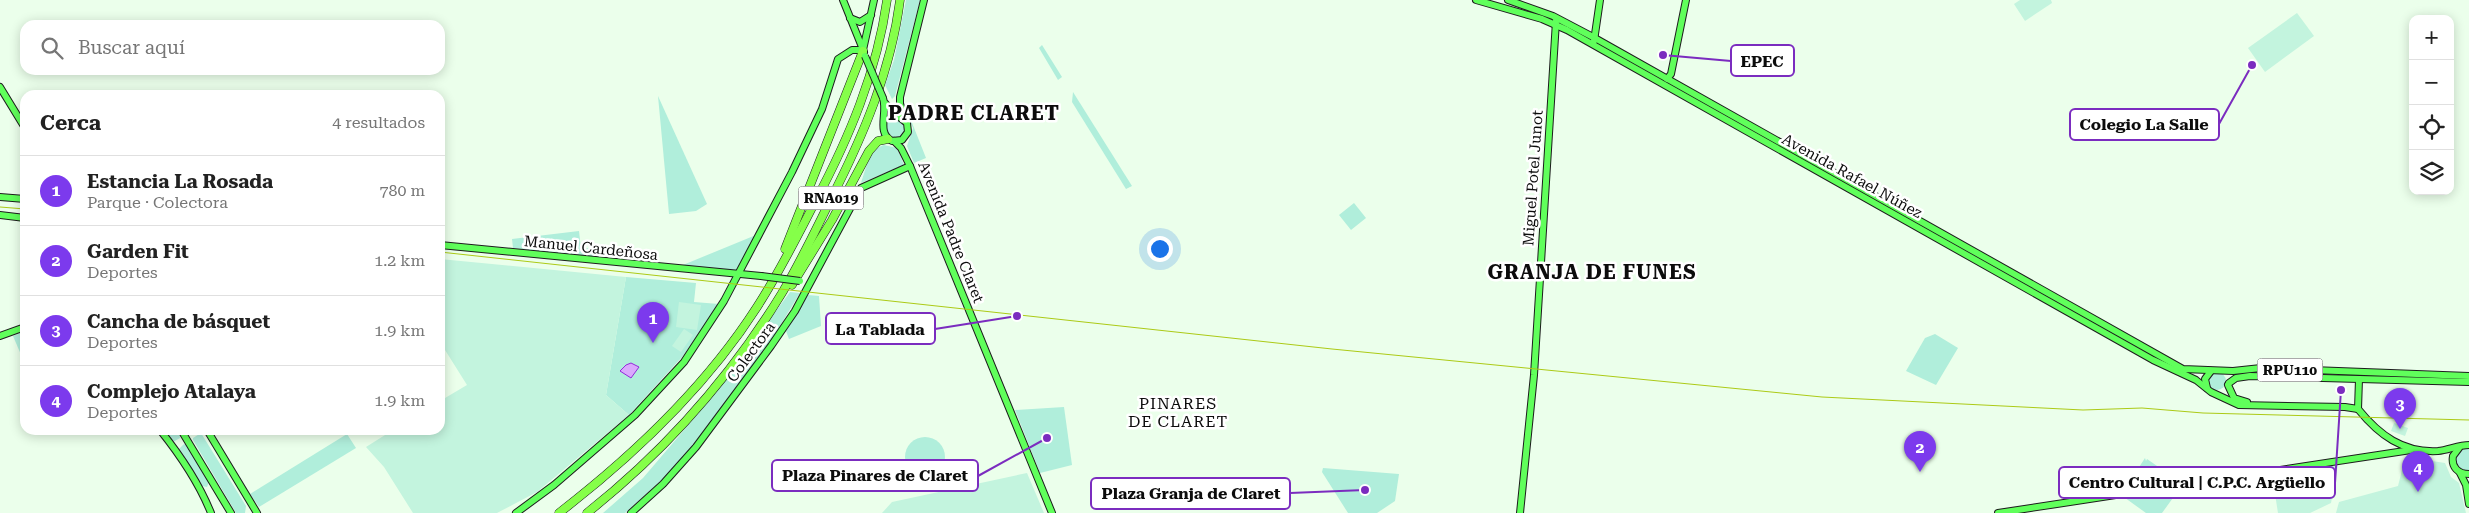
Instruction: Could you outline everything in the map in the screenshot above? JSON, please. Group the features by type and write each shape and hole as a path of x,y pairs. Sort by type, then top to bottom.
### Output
{"highway":[{"name":"RNA019","path":"559,513 622,461 683,402 747,322 784,262 845,141 873,68 887,0"},
{"name":"RNA019","path":"587,513 632,476 698,408 761,324 796,266 866,125 887,65 900,0"},
{"path":"747,322 757,299 788,243 863,57"},
{"path":"761,324 780,304 822,237 872,147 880,140 891,140"},
{"path":"551,513 622,461"},
{"path":"594,513 632,476"}],"main road":[{"path":"843,0 863,57 884,100 898,116 906,120"},
{"path":"863,57 874,0"},
{"path":"884,100 883,131 891,140 906,137 909,128 900,104 900,97 924,0"},
{"name":"Avenida Rafael Núñez","path":"1476,0 1556,25 1894,214 1897,213 1928,225 2176,366 2188,370 2221,370 2227,376 2228,384 2236,399 2256,404"},
{"name":"Avenida Rafael Núñez","path":"1508,0 1553,16 1593,37 2032,292 2170,370 2196,380 2211,391 2239,405 2256,404 2358,409"},
{"path":"1596,47 1593,37 1600,0"},
{"path":"1654,79 1667,79 1671,74 1686,0"},
{"path":"850,18 862,22 871,14"},
{"path":"1553,16 1556,25"},
{"name":"Miguel Potel Junot","path":"1520,513 1534,368 1556,25"},
{"path":"516,513 554,486 651,399 694,349 730,292 809,138 840,57 855,49 863,57"},
{"path":"0,87 20,120"},
{"path":"884,122 890,117 898,116"},
{"name":"Avenida Padre Claret","path":"906,137 906,155 910,166 1052,513"},
{"name":"Avenida Padre Claret","path":"891,140 906,155"},
{"name":"Colectora","path":"631,513 663,484 703,439 783,328 810,282 858,191 864,186 910,166"},
{"path":"0,197 20,199"},
{"path":"0,215 20,217"},
{"name":"Manuel Cardeñosa","path":"445,245 810,282"},
{"path":"2032,292 2039,290 2074,307"},
{"path":"0,336 20,329"},
{"name":"RPU110","path":"2221,370 2261,368 2468,380"},
{"path":"2211,371 2205,379 2211,391"},
{"name":"RPU110","path":"2211,391 2221,392 2236,378 2250,376 2468,380"},
{"path":"2359,379 2358,409 2380,432 2392,441 2411,450"},
{"path":"2345,407 2358,398"},
{"path":"164,435 202,493 212,513"},
{"path":"184,435 231,513"},
{"path":"210,435 257,513"},
{"path":"2387,453 2395,448 2392,441"},
{"path":"1998,513 2387,453 2411,450 2435,451 2469,446"},
{"path":"2452,462 2454,453 2460,447"},
{"path":"2435,451 2452,462 2460,473 2466,485 2469,504"},
{"path":"2460,473 2469,474"}],"shaded area":[{"path":"906,0 920,0 895,96 892,99 885,85 894,60"},
{"path":"1042,45 1062,77 1058,80 1039,48"},
{"path":"1073,92 1132,186 1126,189 1072,102"},
{"path":"658,96 707,204 696,211 669,214"},
{"path":"903,100 926,158 914,163 907,146 913,128 903,107"},
{"path":"896,118 903,121 906,128 903,135 896,138 889,135 886,128 889,121"},
{"path":"884,145 897,148 904,165 861,183 871,155"},
{"path":"1354,203 1366,218 1351,230 1339,215"},
{"path":"579,231 581,249 599,247 599,258 513,248 512,239"},
{"path":"756,235 739,268 732,272 678,267"},
{"path":"626,277 696,283 694,302 719,304 683,356 629,415 606,395"},
{"path":"790,292 800,293 772,339 701,437 663,479 625,513 603,513 643,478 713,396"},
{"path":"808,295 819,296 821,326 789,339 786,331"},
{"path":"20,333 20,352 13,336"},
{"path":"1935,334 1958,348 1936,385 1906,371 1925,338"},
{"path":"631,363 639,367 631,378 620,371"},
{"path":"2217,372 2223,375 2226,381 2223,387 2217,390 2211,387 2208,381 2211,375"},
{"path":"1064,407 1072,465 1040,473 1015,410"},
{"path":"167,435 180,435 180,438 173,442"},
{"path":"202,435 246,506 245,513 236,513 193,438"},
{"path":"345,435 348,435 356,448 259,507 250,494"},
{"path":"925,437 936,440 942,446 945,457 942,468 936,474 925,477 914,474 908,468 905,457 908,446 914,440"},
{"path":"184,444 187,445 209,482 207,487 202,486 179,449"},
{"path":"2469,447 2469,472 2456,467 2454,457 2461,449"},
{"path":"2145,458 2146,461 2147,459 2183,484 2162,513 2146,513 2121,495"},
{"path":"1323,468 1399,474 1395,501 1377,513 1348,513 1322,472"}],"green space":[{"path":"2020,0 2051,0 2052,3 2025,21 2014,4"},
{"path":"2297,13 2314,36 2265,72 2248,48"},
{"path":"445,259 626,277 606,395 629,415 537,492 497,513 413,513 384,467 366,447 385,435 445,435 445,398 467,385 445,350"},
{"path":"679,302 701,305 697,330 676,327"},
{"path":"684,329 693,335 681,352 672,346"},
{"path":"2394,423 2408,428 2405,436 2391,431"},
{"path":"2413,458 2445,463 2451,477 2459,483 2466,513 2336,513 2339,502 2398,486 2404,462 2412,465"},
{"path":"2338,465 2331,503 2310,513 2278,513 2272,475"},
{"path":"1027,473 1044,513 882,513 892,502"}],"railway":[{"path":"0,207 20,209"},
{"path":"445,253 1332,349 1822,397 2083,410 2142,408 2203,413 2469,420"}],"place":[{"name":"EPEC","path":"1663,55"},
{"name":"Colegio La Salle","path":"2252,65"},
{"name":"La Tablada","path":"1017,316"},
{"name":"Estancia La Rosada","path":"653,343"},
{"name":"Centro Cultural | C.P.C. Argüello","path":"2341,390"},
{"name":"Cancha de básquet","path":"2400,429"},
{"name":"Plaza Pinares de Claret","path":"1047,438"},
{"name":"Garden Fit","path":"1920,472"},
{"name":"Plaza Granja de Claret","path":"1365,490"},
{"name":"Complejo Atalaya","path":"2418,492"}],"district":[{"name":"PADRE CLARET","path":"974,113"},
{"name":"GRANJA DE FUNES","path":"1592,272"},
{"name":"PINARES DE CLARET","path":"1178,412"}]}
